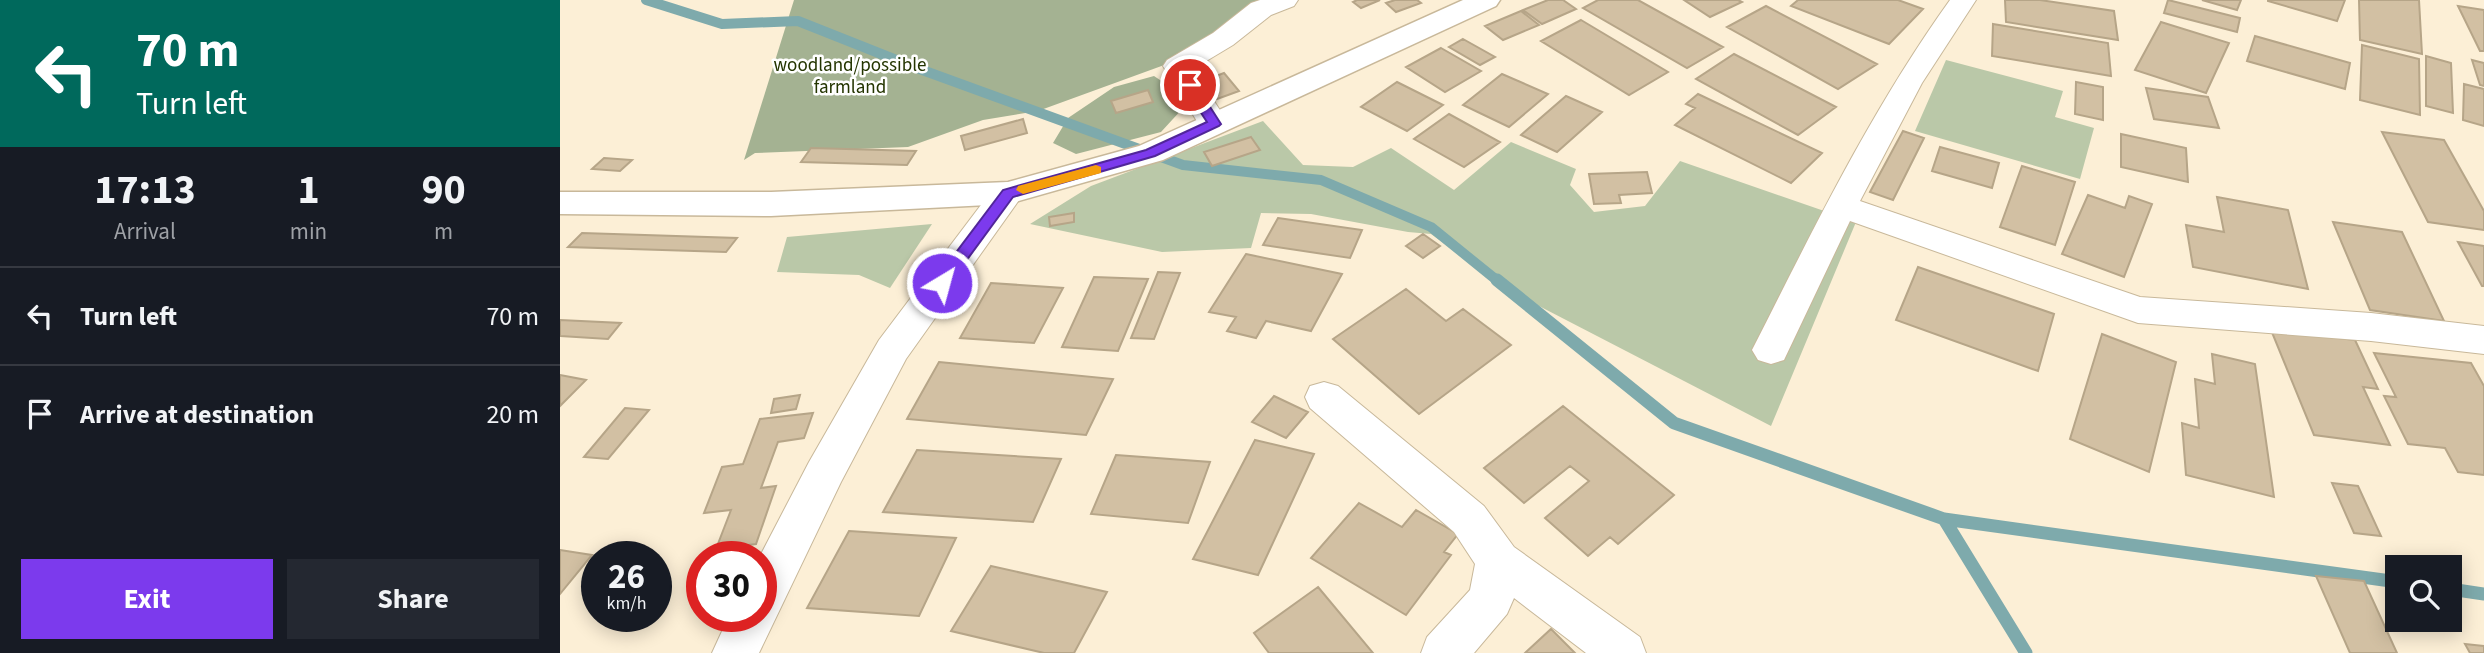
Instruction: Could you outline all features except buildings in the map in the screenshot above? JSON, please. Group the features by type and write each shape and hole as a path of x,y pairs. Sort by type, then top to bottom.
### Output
{"main road":[{"path":"560,203 771,204 1008,193 1151,153 1486,0"}],"street":[{"path":"1214,124 1178,66 1223,39 1261,9 1285,0"},
{"path":"1771,350 1878,130 1940,31 1963,0"},
{"path":"777,568 824,474 892,350 1008,193"},
{"path":"1842,206 2138,310 2371,327 2484,340"},
{"path":"1324,397 1469,519 1498,561 1623,653"},
{"path":"1444,653 1491,599 1498,561"},
{"path":"735,653 745,632"}],"green space":[{"name":"woodland/possible farmland","path":"794,0 1259,0 1261,8 1167,64 1038,111 983,120 908,147 755,153 744,160"},
{"path":"1946,60 2063,91 2055,117 2094,128 2080,179 1915,131"},
{"path":"1154,76 1169,86 1184,107 1161,132 1076,154 1053,143 1068,118 1114,87"},
{"path":"1263,121 1303,165 1353,167 1391,148 1454,190 1511,142 1576,169 1570,185 1594,212 1645,206 1680,161 1856,222 1771,426 1510,291 1431,234 1311,214 1261,213 1251,248 1162,252 1030,224 1091,186"},
{"path":"932,224 890,288 859,275 777,272 787,237"}],"waterway":[{"path":"646,0 722,24 798,21 914,67 1183,165 1321,180 1431,227 1499,282"},
{"path":"1497,280 1674,423 1944,519"},
{"path":"1944,519 2385,580"},
{"path":"1944,519 2026,653"},
{"path":"2462,591 2484,594"}],"slow traffic":[{"path":"1023,190 1096,170"}],"route":[{"path":"942,283 1008,193 1066,179 1151,153 1214,124 1190,85"}]}
